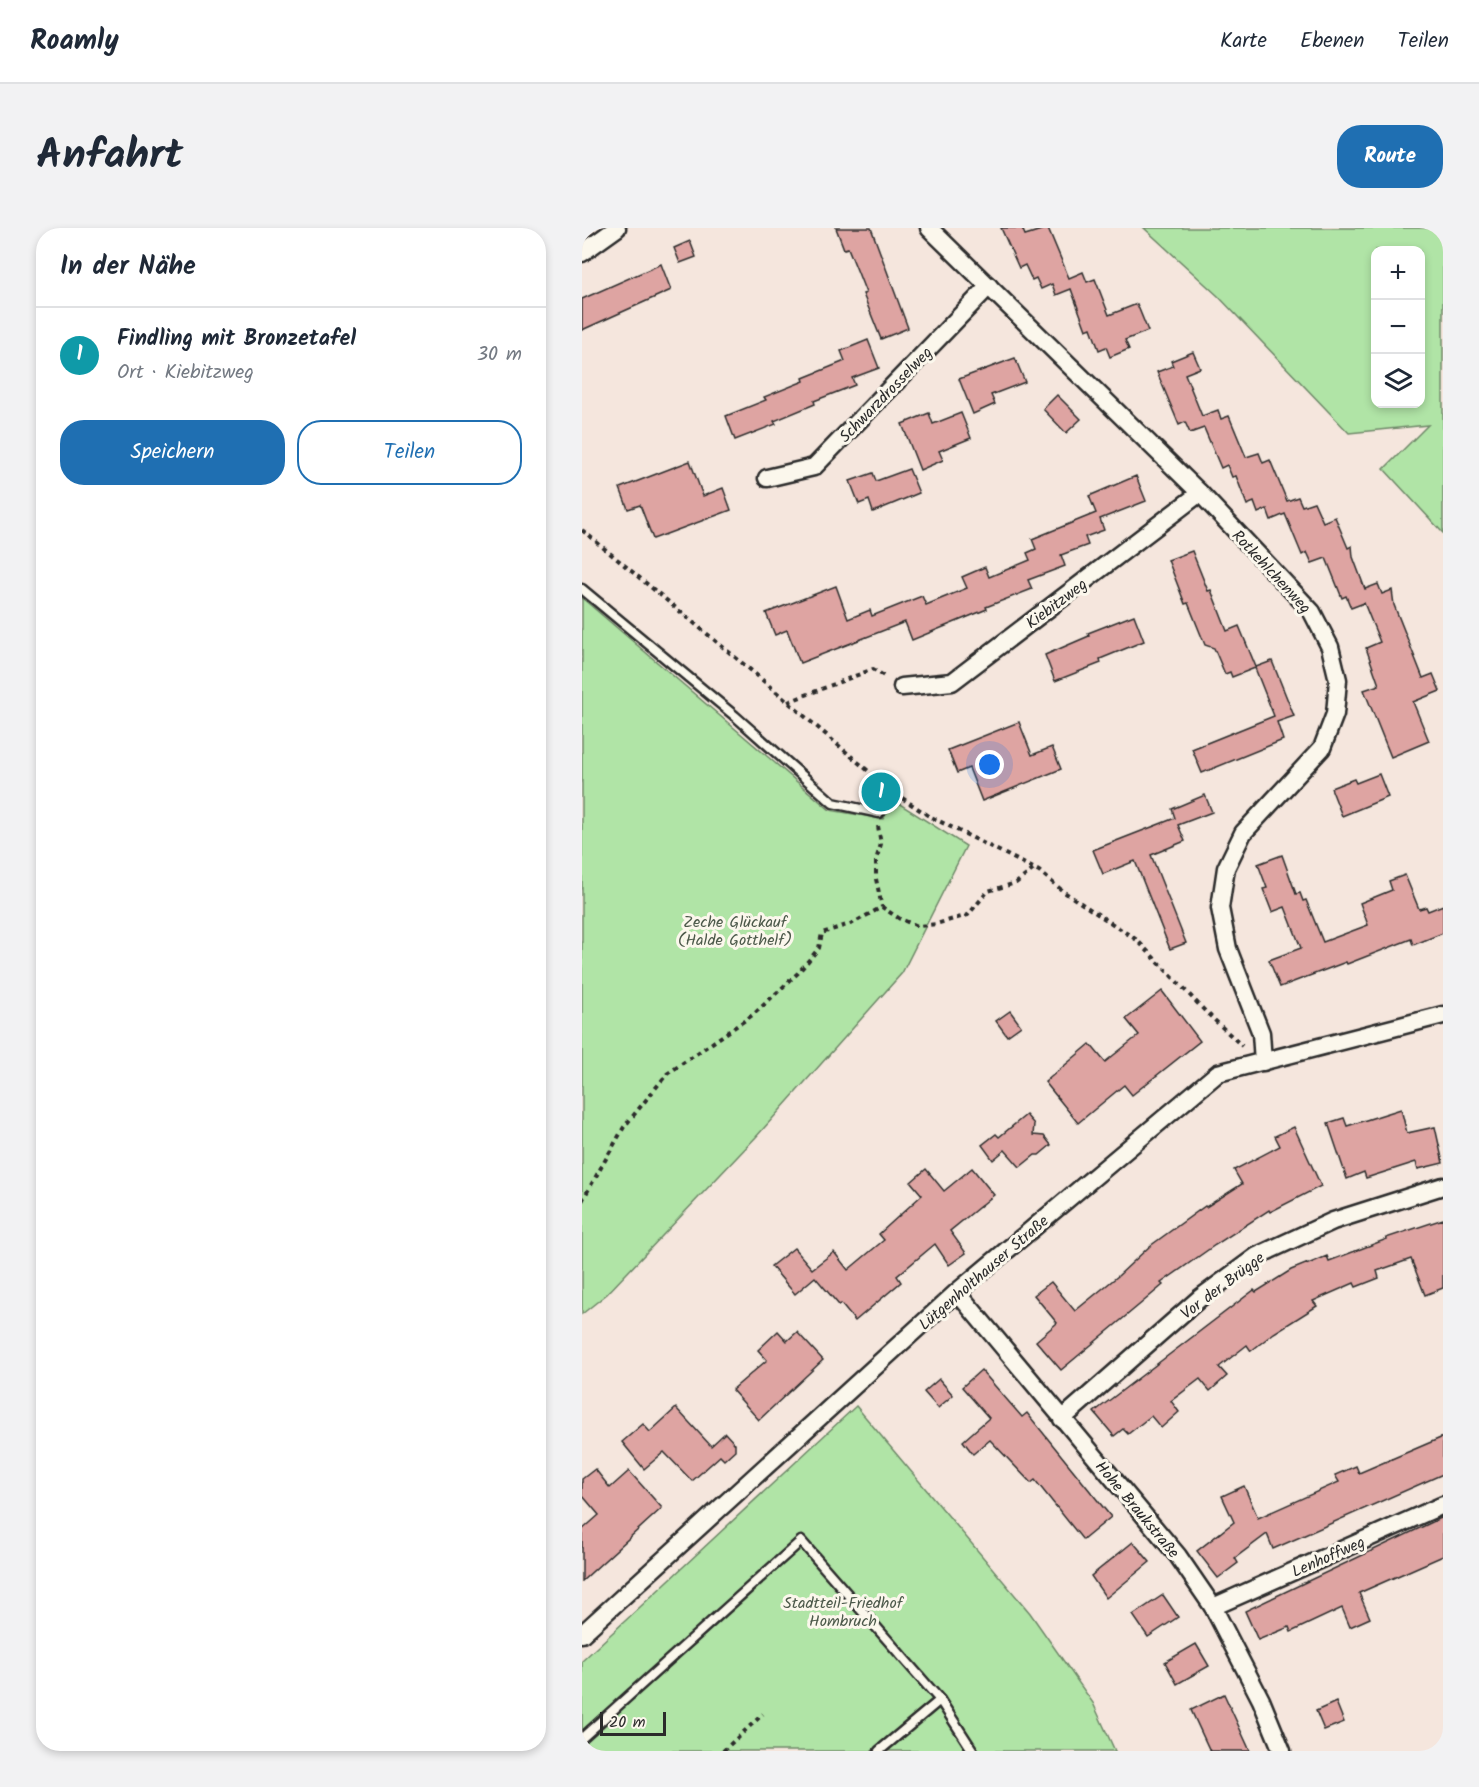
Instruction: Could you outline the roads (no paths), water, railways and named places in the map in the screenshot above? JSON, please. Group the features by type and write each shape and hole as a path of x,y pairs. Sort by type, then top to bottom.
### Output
{"street":[{"path":"582,253 617,228"},
{"name":"Rotkehlchenweg","path":"929,228 1200,493 1312,612 1330,646 1338,680 1335,714 1322,748 1243,833 1226,867 1220,908 1228,949 1261,1033 1263,1062"},
{"name":"Schwarzdrosselweg","path":"767,478 814,467 989,286"},
{"name":"Kiebitzweg","path":"902,687 952,682 1200,493"},
{"name":"Lütgenholthauser Straße","path":"582,1634 957,1292 1218,1073 1443,1015"},
{"name":"Vor der Brügge","path":"1062,1419 1200,1298 1257,1256 1333,1221 1443,1186"},
{"name":"Hohe Braukstraße","path":"957,1292 1178,1556 1214,1607 1261,1700 1282,1751"},
{"name":"Lenhoffweg","path":"1214,1607 1443,1505"}],"lane":[{"path":"582,588 735,716 833,803 879,813 891,790"},
{"path":"582,1738 801,1541 940,1700 973,1751"},
{"path":"879,1751 940,1700"}],"place":[{"name":"Findling mit Bronzetafel","path":"881,792"}],"park label":[{"name":"Zeche Glückauf (Halde Gotthelf)","path":"735,930"},
{"name":"Stadtteil-Friedhof Hombruch","path":"843,1611"}]}
